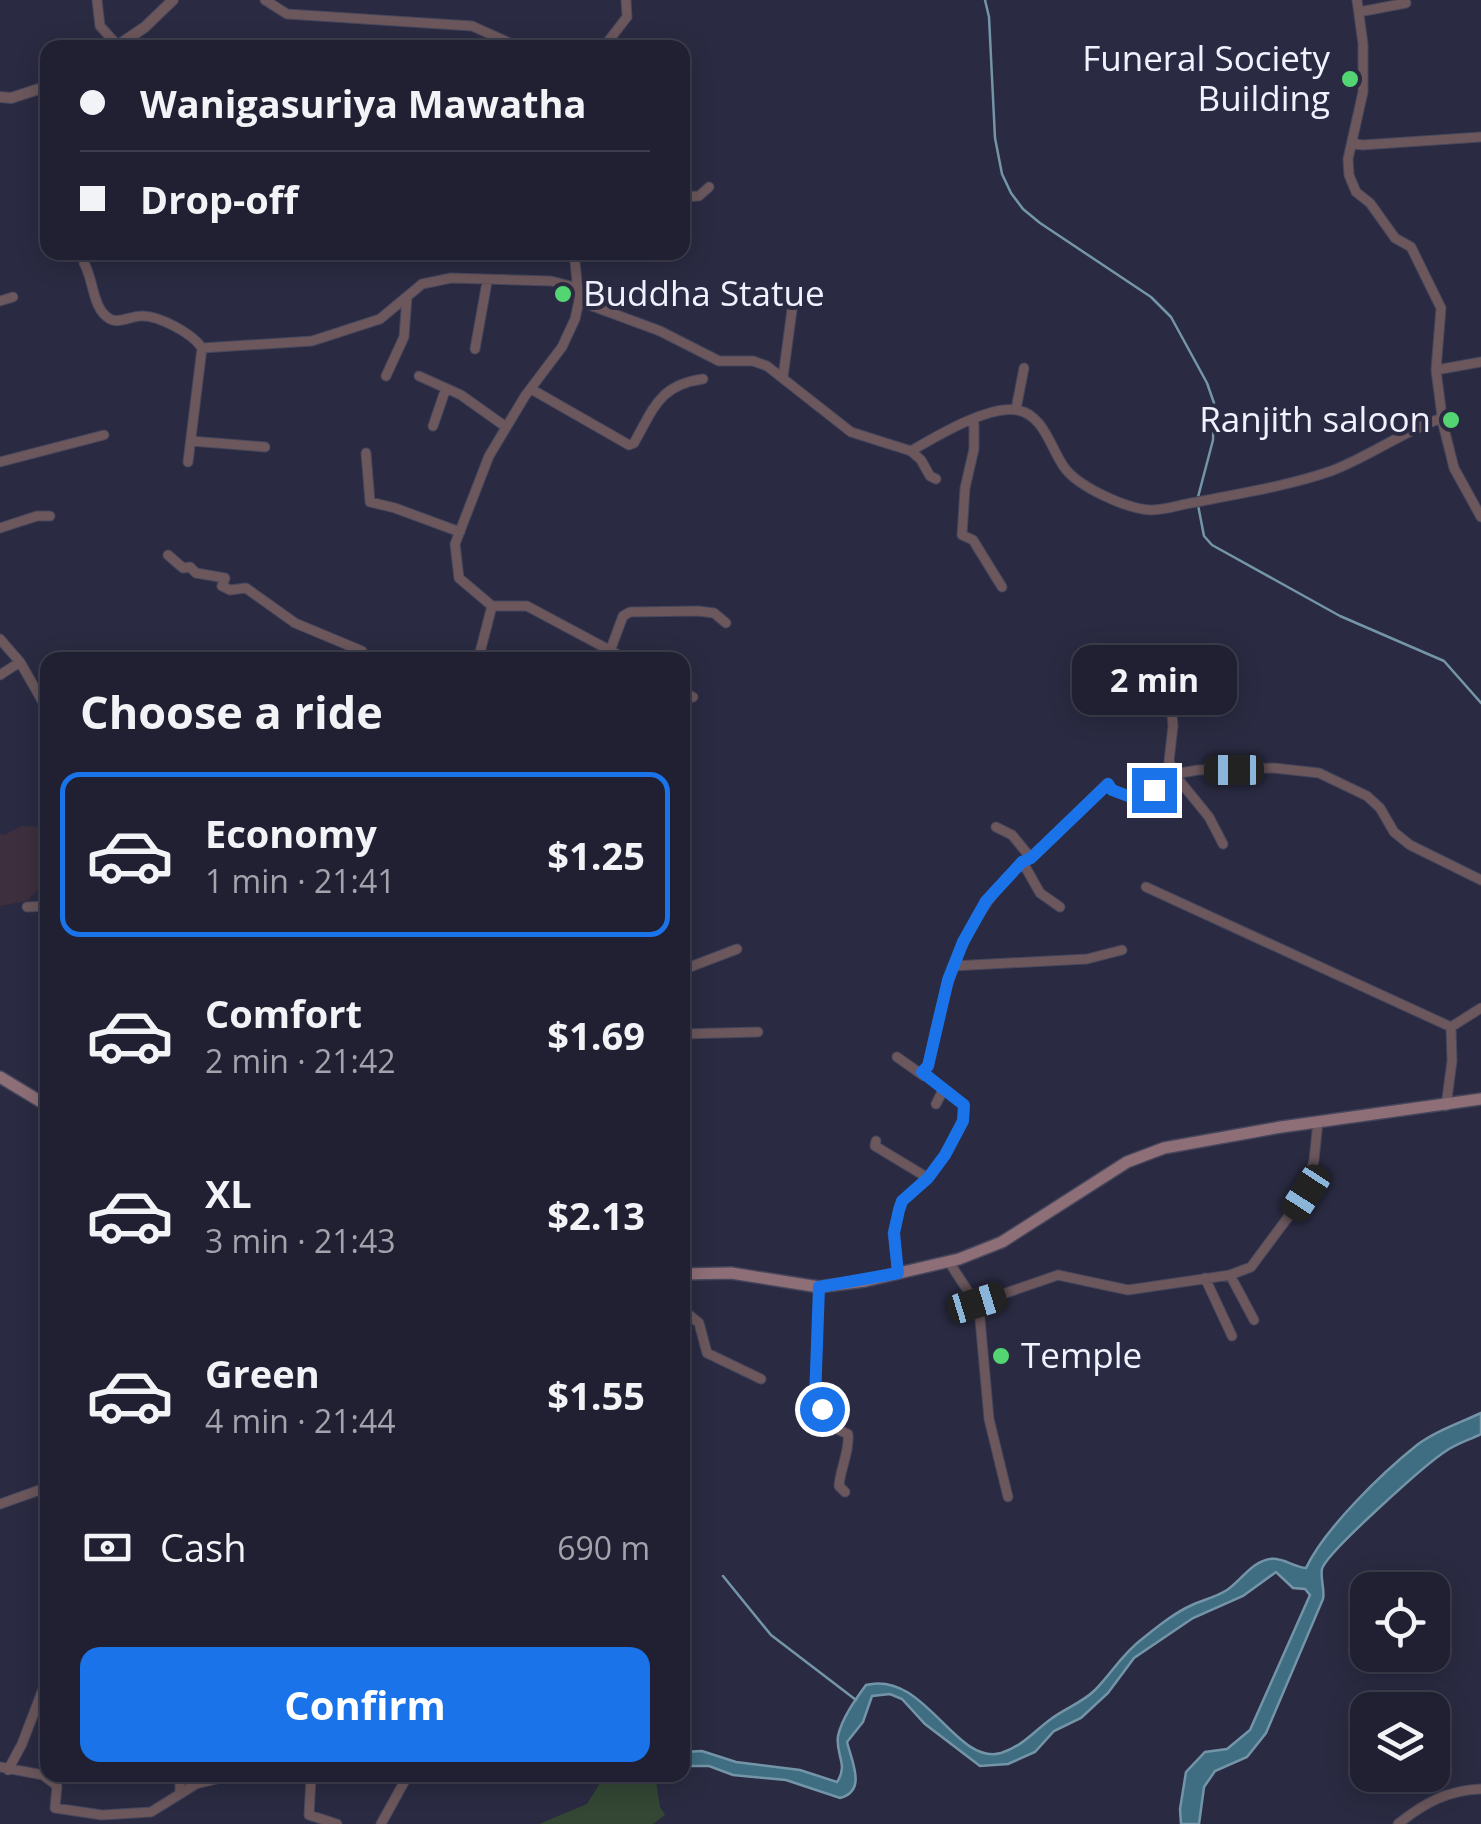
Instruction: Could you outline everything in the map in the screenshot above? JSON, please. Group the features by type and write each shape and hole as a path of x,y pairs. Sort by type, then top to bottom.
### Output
{"main road":[{"path":"0,1077 40,1101"},
{"path":"690,1274 732,1273 819,1287 949,1262 1002,1242 1141,1156 1185,1143 1481,1099"}],"street":[{"path":"97,0 100,26 111,40"},
{"path":"127,40 173,0"},
{"path":"265,0 287,14 482,28 505,40"},
{"path":"609,40 627,17 626,0"},
{"path":"1358,5 1372,0"},
{"path":"1358,5 1406,3"},
{"path":"1358,5 1363,92 1348,175 1356,192 1370,203 1395,238 1410,247 1441,308 1436,370 1442,418 1454,468 1481,518"},
{"path":"0,97 11,98 40,89"},
{"path":"1353,143 1481,137"},
{"path":"690,196 699,196 709,187"},
{"path":"575,260 579,302 570,333 489,456 460,532 454,558 459,578 492,606 527,606 610,651 623,616 630,612 714,612 726,623"},
{"path":"84,263 95,302 108,318 114,322 148,316 194,337 202,348 188,462"},
{"path":"202,348 312,341 380,320 422,284 451,278 551,281 578,288"},
{"path":"476,349 487,282"},
{"path":"386,376 404,337 407,297"},
{"path":"0,301 13,298"},
{"path":"579,302 632,320 719,361 753,360 784,377 851,432 911,451 936,479"},
{"path":"784,377 792,310"},
{"path":"1436,370 1481,362"},
{"path":"1016,410 1024,368"},
{"path":"419,376 446,388 506,427"},
{"path":"531,390 630,445 661,396 680,382 703,379"},
{"path":"432,426 446,388"},
{"path":"911,451 974,420 1016,410 1036,419 1065,470 1078,480 1114,500 1150,510 1334,470 1442,418"},
{"path":"974,420 974,449 965,488 962,535 973,540 1002,587"},
{"path":"0,462 104,435"},
{"path":"192,441 265,447"},
{"path":"366,454 370,502 460,532"},
{"path":"0,528 37,516 50,516"},
{"path":"168,555 183,568 190,566 196,574 225,578 222,586 230,590 246,588 294,623 361,652"},
{"path":"480,652 492,606"},
{"path":"0,639 20,662 40,697"},
{"path":"0,675 20,662"},
{"path":"1170,692 1173,726 1169,760 1174,774 1209,817 1224,844"},
{"path":"690,696 694,698"},
{"path":"924,1076 944,988 986,901 1108,784 1112,790 1144,802 1174,774 1198,770 1274,768 1319,773 1366,796 1380,808 1394,832 1410,844 1481,880"},
{"path":"996,827 1012,836 1040,893 1060,907"},
{"path":"1146,888 1451,1027"},
{"path":"27,907 40,906"},
{"path":"690,967 736,950"},
{"path":"953,966 1087,960 1122,950"},
{"path":"1451,1027 1481,1008"},
{"path":"1446,1106 1452,1062 1451,1027"},
{"path":"690,1034 758,1032"},
{"path":"897,1057 964,1105 963,1121 945,1155 928,1178 902,1201 894,1233 898,1273"},
{"path":"936,1104 943,1090"},
{"path":"977,1303 1058,1274 1128,1290 1230,1275 1251,1267 1306,1193 1318,1122"},
{"path":"876,1142 876,1146 928,1178"},
{"path":"949,1262 977,1303 990,1419 1008,1497"},
{"path":"1230,1275 1254,1320"},
{"path":"1205,1278 1232,1336"},
{"path":"819,1287 815,1399 830,1418 830,1426 848,1434 839,1475 839,1486 845,1492"},
{"path":"690,1316 699,1323 707,1353 761,1379"},
{"path":"0,1504 40,1489"},
{"path":"40,1697 22,1744 4,1768 40,1774"},
{"path":"52,1782 57,1786 55,1808 102,1815 151,1812 204,1782"},
{"path":"180,1782 180,1793"},
{"path":"311,1782 309,1815 338,1824"},
{"path":"381,1824 404,1782"},
{"path":"1398,1824 1437,1798 1457,1790 1481,1789"}],"shaded area":[{"path":"22,826 40,827 40,888 27,901 0,906 0,834"}],"green space":[{"path":"601,1782 656,1782 665,1815 653,1824 539,1824 587,1804"}],"water":[{"path":"1481,1413 1481,1434 1435,1459 1328,1560 1322,1569 1323,1599 1266,1733 1247,1757 1215,1771 1204,1787 1199,1824 1181,1824 1186,1772 1205,1752 1227,1749 1250,1730 1310,1595 1305,1589 1293,1588 1276,1572 1243,1596 1193,1618 1134,1658 1108,1693 1081,1718 1054,1731 1035,1752 1008,1764 980,1766 925,1724 902,1699 890,1694 872,1696 863,1722 847,1742 855,1782 853,1789 840,1798 786,1780 690,1766 690,1752 702,1751 736,1762 800,1770 837,1782 842,1770 840,1729 866,1685 887,1684 906,1691 969,1746 984,1753 1009,1750 1090,1695 1129,1651 1185,1608 1227,1590 1263,1561 1275,1559 1306,1568 1340,1519 1403,1457 1432,1435"}],"waterway":[{"path":"985,0 995,138 1002,174 1011,193 1040,223 1151,297 1171,317 1207,383 1214,403 1213,440 1198,497"},
{"path":"1198,505 1204,536 1212,545 1340,616 1444,661 1481,703"},
{"path":"723,1576 771,1635 856,1700"}],"place":[{"name":"Funeral Society Building","path":"1350,79"},
{"name":"Buddha Statue","path":"563,294"},
{"name":"Ranjith saloon","path":"1451,420"},
{"name":"Temple","path":"1001,1356"}],"route":[{"path":"822,1409 815,1399 819,1287 898,1273 894,1233 902,1201 936,1168 963,1121 964,1105 959,1099 922,1072 928,1066 944,988 963,942 991,894 1108,784 1112,790 1144,802 1154,790"}]}
